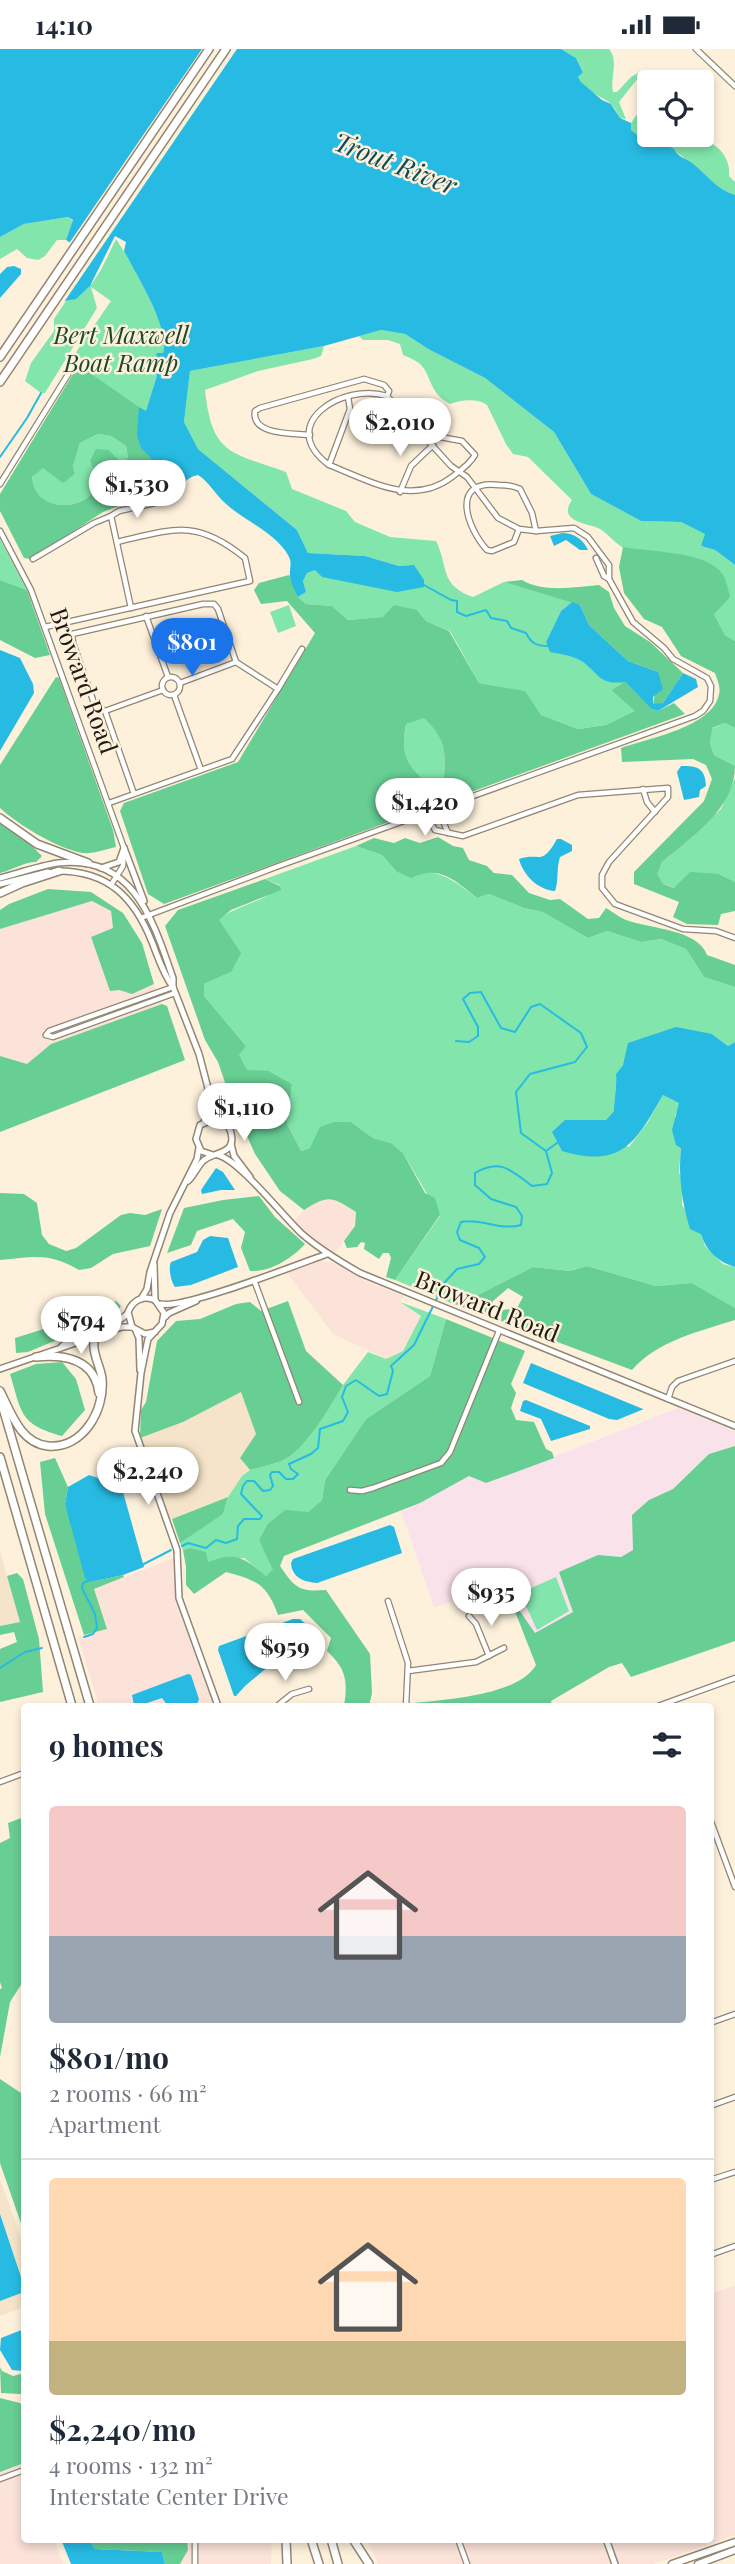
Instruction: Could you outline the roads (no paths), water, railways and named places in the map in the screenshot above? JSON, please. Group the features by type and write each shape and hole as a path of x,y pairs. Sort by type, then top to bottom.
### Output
{"highway":[{"path":"0,357 209,49"},
{"path":"0,382 226,49"},
{"path":"0,818 37,844 88,863"},
{"path":"0,893 59,871"},
{"path":"0,1391 20,1429 35,1442 49,1446 62,1445 76,1439 89,1426 99,1407 103,1391 94,1347 96,1337 106,1325"},
{"path":"36,1357 61,1356 83,1364 98,1385 99,1407"},
{"path":"0,1398 89,1703"},
{"path":"0,1457 71,1703"},
{"path":"286,2543 287,2564"},
{"path":"313,2543 319,2564"},
{"path":"332,2543 338,2564"},
{"path":"355,2543 369,2564"}],"main road":[{"path":"672,2564 735,2542"},
{"path":"698,2564 735,2550"}],"street":[{"path":"696,49 735,86"},
{"path":"0,484 77,360"},
{"path":"310,435 267,429 258,424 254,411 364,379 384,385 389,391 387,396"},
{"path":"423,434 460,440 467,444 475,455 459,472 431,489 415,493 400,492 329,465 315,451 310,435 318,410 330,403 369,393 387,396 433,445 459,472 476,488 498,517 519,529 573,529 588,537 611,571 609,579"},
{"path":"329,465 349,409 348,397"},
{"path":"400,492 411,466 433,445"},
{"path":"519,529 514,542 492,551 485,548 469,525 467,500 476,488 492,484 520,489 532,513 536,531"},
{"path":"33,559 119,511 156,503"},
{"path":"111,516 131,608"},
{"path":"45,627 250,581 245,558 207,533 197,530 172,530 117,541"},
{"name":"Broward Road","path":"0,531 31,590 124,848"},
{"path":"141,919 695,716 705,709 712,694 707,678 673,659 633,622 596,558"},
{"path":"200,593 203,604"},
{"path":"134,794 105,711 94,703 72,634 203,604 214,604 236,662 278,689"},
{"path":"146,617 168,677"},
{"path":"109,803 230,760 236,755 302,649"},
{"path":"180,683 236,662"},
{"path":"168,677 177,678 180,683 180,689 174,695 166,694 163,689 163,681 168,677"},
{"path":"105,711 163,689"},
{"path":"174,695 201,770"},
{"path":"426,813 435,830 463,836 578,795 664,787 670,791 668,797 605,868 601,881 606,896 615,904 683,929 716,931 735,938"},
{"path":"643,789 647,802 655,812"},
{"path":"438,809 448,833"},
{"path":"101,868 119,862 124,848"},
{"path":"111,885 125,862 124,848"},
{"path":"124,848 146,908"},
{"path":"0,878 57,863 88,863 117,877 137,894 150,915 173,978 174,990"},
{"path":"0,884 36,874 59,871 80,873 111,885 128,899 141,919 174,990 199,1054 214,1111 230,1130 231,1144 226,1151 202,1161 170,1213 146,1293 133,1304 124,1318 77,1335 59,1348"},
{"path":"174,990 53,1037 46,1035 48,1031 174,990"},
{"path":"187,1182 188,1174 197,1159 199,1148 196,1134 208,1111 208,1089"},
{"path":"204,1122 219,1120"},
{"name":"Broward Road","path":"231,1144 234,1156 252,1180 282,1214 327,1254 376,1281 735,1426"},
{"path":"199,1148 216,1155"},
{"name":"Broward Road","path":"216,1155 228,1158 252,1180"},
{"path":"217,1703 179,1598 177,1550 135,1431 141,1373 148,1339 169,1313 199,1299 327,1254"},
{"path":"154,1265 157,1302 162,1308 164,1319"},
{"path":"253,1280 299,1402"},
{"path":"141,1299 171,1305 199,1299"},
{"path":"128,1313 139,1338 141,1373"},
{"path":"0,1370 122,1327 145,1334 155,1332"},
{"path":"350,1490 373,1488 441,1463 450,1452 499,1331"},
{"path":"668,1399 672,1387 678,1381 735,1361"},
{"path":"149,1474 190,1459"},
{"path":"388,1601 404,1647 408,1671 406,1703"},
{"path":"469,1616 476,1624 489,1656"},
{"path":"408,1671 471,1663 503,1648"},
{"path":"674,1703 735,1679"},
{"path":"281,1703 292,1694 309,1689"},
{"path":"0,1782 21,1774"},
{"path":"714,1830 735,1887"},
{"path":"714,2022 735,2014"},
{"path":"714,2105 735,2097"},
{"path":"714,2179 735,2172"},
{"path":"714,2254 735,2246"},
{"path":"0,2479 21,2471"},
{"path":"195,2543 195,2564"},
{"path":"459,2543 467,2564"},
{"path":"607,2543 615,2564"}],"water":[{"name":"Trout River","path":"0,49 561,49 576,58 583,72 578,77 581,82 611,104 620,118 631,123 631,130 637,134 637,147 670,147 717,185 735,195 735,565 715,550 701,546 705,534 681,522 641,521 591,494 554,432 485,378 405,334 381,330 324,346 190,371 184,422 198,449 297,530 308,553 365,556 399,566 414,565 424,580 424,587 397,592 322,577 315,570 307,573 303,581 306,592 298,597 291,579 291,563 282,547 225,503 202,478 198,475 188,479 174,491 162,494 151,485 156,474 151,458 141,448 137,435 139,407 146,411 157,375 151,373 157,353 163,353 164,343 151,302 124,251 126,242 115,236 90,286 76,299 60,302 77,247 66,240 73,220 68,217 24,224 0,237"},
{"path":"7,267 21,269 21,274 0,298 0,274"},
{"path":"562,533 578,537 588,550 580,550 566,540 554,546 550,536"},
{"path":"572,602 580,605 589,625 628,661 658,672 663,689 653,697 653,704 663,703 683,673 696,679 698,687 658,711 651,709 626,682 605,681 579,660 550,652 546,642 561,611"},
{"path":"0,650 20,658 33,684 34,693 0,751"},
{"path":"681,766 699,769 704,775 706,786 700,790 699,797 684,800 677,772"},
{"path":"557,839 572,845 572,851 560,857 555,891 532,881 519,859 544,856"},
{"path":"676,1027 712,1034 728,1046 735,1042 735,1267 713,1255 701,1234 690,1229 681,1189 681,1148 676,1145 672,1130 679,1103 663,1095 635,1138 613,1154 582,1156 562,1151 552,1132 565,1120 606,1120 614,1111 616,1074 623,1065 628,1043"},
{"path":"216,1168 223,1172 235,1190 202,1194 201,1190"},
{"path":"210,1236 228,1238 238,1267 191,1285 175,1287 170,1275 171,1262 197,1252 203,1240"},
{"path":"531,1363 644,1409 617,1420 609,1419 523,1383"},
{"path":"523,1401 590,1426 590,1429 551,1441 541,1419 520,1411"},
{"path":"89,1475 117,1484 123,1492 144,1567 91,1582 85,1578 65,1504 68,1487"},
{"path":"390,1525 394,1527 402,1553 317,1583 296,1576 292,1568 293,1559"},
{"path":"293,1619 300,1619 321,1637 322,1642 312,1647 293,1646 234,1696 218,1650 219,1646"},
{"path":"188,1674 191,1675 199,1699 197,1703 166,1703 162,1698 147,1703 134,1703 132,1695"},
{"path":"0,2214 21,2277 21,2293 0,2301"},
{"path":"21,2330 21,2371 12,2370 0,2350 1,2338"},
{"path":"63,2543 91,2543 95,2549 162,2552 165,2564 71,2564"}],"waterway":[{"path":"0,457 41,393"},
{"path":"424,585 457,601 457,612 466,616 486,610 491,618 507,621 511,628 526,633 534,643 548,646"},
{"path":"456,1041 469,1042 478,1036 478,1027 463,999 470,993 481,992 501,1028 515,1032 531,1007 540,1004 581,1033 587,1047 575,1062 530,1074 516,1092 521,1133 546,1151"},
{"path":"182,1546 188,1543 206,1548 216,1540 226,1543 237,1539 238,1526 244,1519 260,1519 262,1516 241,1494 243,1486 247,1481 254,1481 263,1491 270,1490 273,1486 270,1475 272,1472 279,1472 286,1479 293,1479 298,1474 289,1464 318,1448 320,1429 343,1421 348,1412 342,1397 346,1386 356,1380 379,1396 387,1394 393,1371 391,1366 414,1345 445,1282 457,1269 479,1264 485,1257 479,1248 460,1240 457,1232 461,1222 506,1227 521,1225 522,1216 516,1207 491,1199 475,1185 475,1173 498,1166 511,1171 532,1186 547,1184 552,1173 546,1151 557,1143"},
{"path":"142,1565 171,1550"},
{"path":"84,1637 93,1634 97,1628 95,1614 82,1588 83,1583 90,1580"},
{"path":"0,1668 25,1652 42,1648"}],"park label":[{"name":"Bert Maxwell Boat Ramp","path":"121,350"}]}
